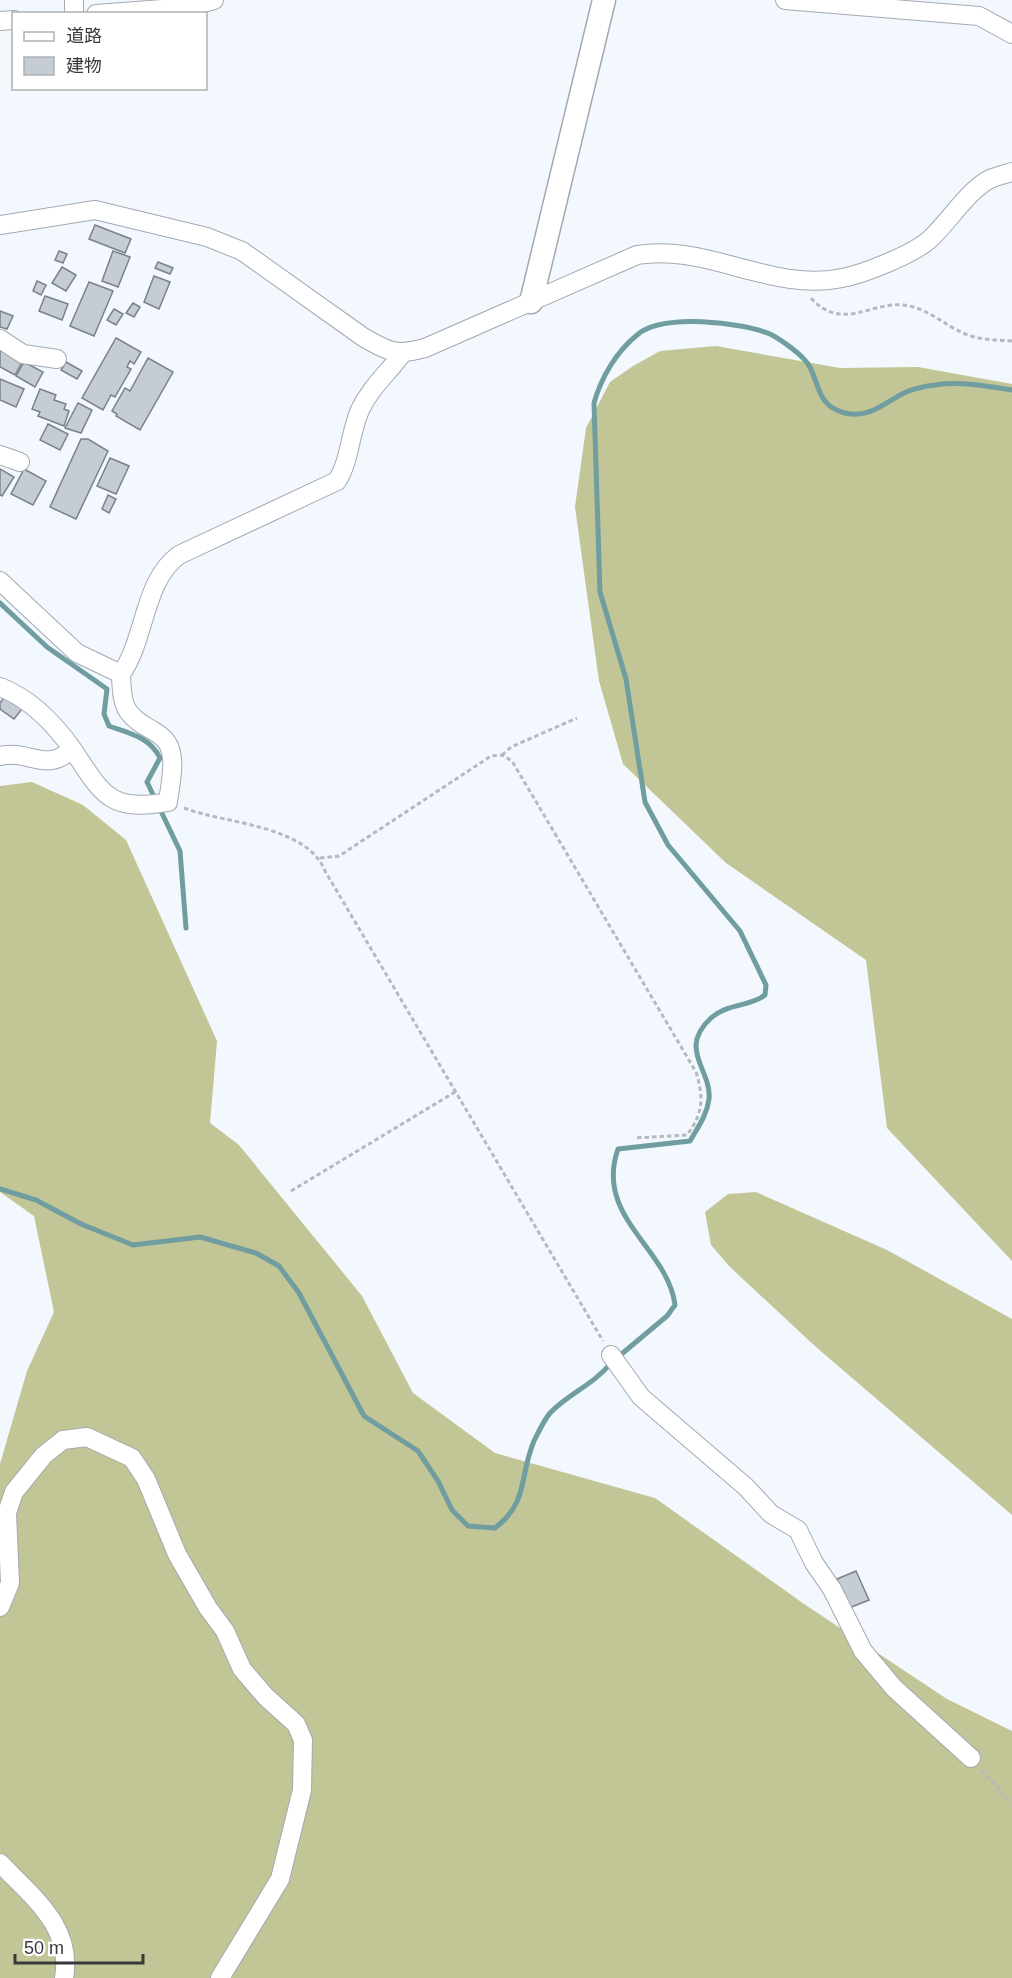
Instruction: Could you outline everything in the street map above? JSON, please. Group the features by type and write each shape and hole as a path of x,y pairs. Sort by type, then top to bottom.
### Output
{"street":[{"path":"123,12 189,7 214,0"},
{"path":"531,302 604,0"},
{"path":"785,0 979,16 1012,34"},
{"path":"0,225 95,210 207,237 242,251 363,337 385,349 402,354 425,348 637,255 658,251 681,253 807,281 844,278 911,252 929,240 989,179 1012,172"},
{"path":"0,339 23,354 57,359"},
{"path":"0,687 40,711 72,749 93,782 107,795 124,803 159,804 172,757 169,745 160,735 134,720 125,707 121,674 130,661 161,572 179,555 337,481 342,473 352,433 366,398 402,354"},
{"path":"0,455 20,462"},
{"path":"0,581 77,653 121,674"},
{"path":"0,756 9,754 54,761 63,758 72,749"},
{"path":"614,1359 641,1397 746,1487 771,1514 798,1530 813,1563 832,1589 863,1652 894,1688 971,1758"},
{"path":"0,1607 10,1583 7,1514 14,1492 44,1455 63,1440 87,1437 132,1458 146,1479 177,1554 208,1608 225,1631 242,1669 266,1697 296,1724 303,1740 302,1790 280,1879 220,1978"},
{"path":"0,1863 52,1918 66,1953 64,1978"}],"path":[{"path":"807,281 811,298 818,305 846,315 895,304 909,305 923,310 964,334 1012,341"},
{"path":"502,755 511,747 577,718"},
{"path":"320,858 339,856 491,756 502,755 512,761 696,1072 702,1104 698,1121 687,1135 634,1138"},
{"path":"159,804 289,836 304,844 320,858 455,1092 614,1359"},
{"path":"291,1191 455,1092"},
{"path":"971,1758 1012,1804"}],"green space":[{"path":"716,346 840,368 918,367 1012,384 1012,1261 887,1128 866,960 726,863 623,764 599,681 575,507 586,428 610,382 633,366 660,351"},
{"path":"32,782 83,805 126,840 217,1041 210,1123 239,1145 362,1296 413,1393 495,1453 655,1498 804,1604 947,1699 1012,1731 1012,1978 0,1978 0,1464 27,1371 54,1312 34,1216 0,1192 0,786"},
{"path":"756,1192 887,1250 1012,1319 1012,1515 816,1347 730,1267 711,1245 705,1212 728,1194"}],"building":[{"path":"95,225 131,239 125,253 89,239"},
{"path":"59,251 67,254 63,263 55,260"},
{"path":"113,251 130,257 118,287 102,281"},
{"path":"158,262 173,268 170,274 155,268"},
{"path":"62,267 76,275 66,291 52,283"},
{"path":"154,276 170,282 159,309 144,302"},
{"path":"37,281 46,285 41,295 33,291"},
{"path":"89,282 113,291 94,336 70,326"},
{"path":"45,296 68,304 62,320 39,311"},
{"path":"133,303 140,307 134,317 126,313"},
{"path":"114,309 123,314 116,325 107,320"},
{"path":"0,311 13,316 7,329 0,327"},
{"path":"116,338 141,352 134,364 130,361 127,367 131,369 115,397 111,395 103,410 82,398"},
{"path":"0,350 22,362 15,375 0,367"},
{"path":"148,358 173,372 140,430 116,416 117,414 112,411 125,388 130,391"},
{"path":"24,362 43,372 35,387 16,376"},
{"path":"66,362 82,371 77,379 61,370"},
{"path":"0,379 24,389 16,407 0,400"},
{"path":"40,389 56,395 54,400 66,404 64,409 69,411 64,426 38,416 40,412 32,409"},
{"path":"78,403 92,410 81,433 65,428"},
{"path":"48,424 68,434 60,450 40,440"},
{"path":"81,439 88,439 108,451 76,519 50,507"},
{"path":"110,458 129,466 116,494 97,486"},
{"path":"0,469 14,477 2,496 0,495"},
{"path":"24,469 46,481 33,505 11,494"},
{"path":"108,495 116,499 109,513 102,509"},
{"path":"5,696 22,709 14,719 0,709 0,703"},
{"path":"856,1571 869,1600 849,1608 837,1579"}],"waterway":[{"path":"618,1357 667,1316 675,1305 670,1285 660,1266 635,1231 616,1194 613,1173 618,1149 690,1141 704,1116 709,1099 709,1088 696,1050 701,1029 718,1013 753,1002 765,995 766,985 740,931 668,845 645,802 626,679 600,592 594,403 601,384 616,357 637,335 649,328 664,324 702,322 741,326 770,334 778,339 809,365 818,389 827,403 834,409 845,413 869,412 904,393 931,385 964,384 1012,390"},
{"path":"0,603 47,647 107,689 104,714 109,726 145,740 156,751 160,758 147,782 180,851 186,928"},
{"path":"0,1189 36,1200 81,1224 133,1245 200,1237 256,1253 279,1266 299,1293 364,1416 418,1451 438,1481 452,1510 468,1526 495,1528 506,1518 518,1498 529,1454 548,1416 557,1406 604,1371 611,1363"}]}
